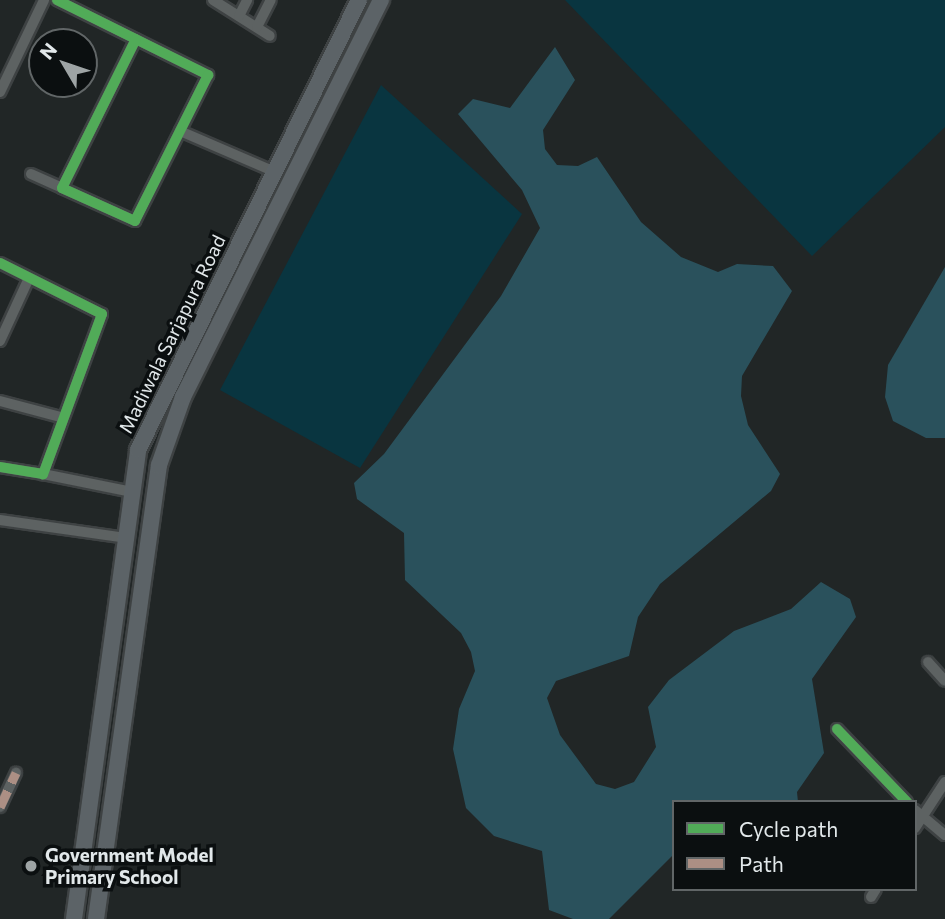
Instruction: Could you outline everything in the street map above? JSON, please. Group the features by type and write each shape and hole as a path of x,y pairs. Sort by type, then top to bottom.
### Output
{"main road":[{"name":"Madiwala Sarjapura Road","path":"74,919 138,450 359,0"},
{"name":"Madiwala Sarjapura Road","path":"96,919 159,464 183,397 381,0"},
{"path":"223,276 242,282"}],"street":[{"path":"0,92 44,0"},
{"path":"31,174 135,221 208,75 57,0"},
{"path":"213,0 270,36"},
{"path":"239,16 247,0"},
{"path":"257,27 271,0"},
{"path":"62,188 136,39"},
{"path":"180,131 275,172"},
{"path":"0,263 102,314 60,417 43,474"},
{"path":"0,340 29,278"},
{"path":"0,401 60,417"},
{"path":"0,467 132,492"},
{"path":"0,520 126,538"},
{"path":"928,662 945,681"},
{"path":"837,729 905,800"},
{"path":"0,807 16,773"},
{"path":"945,782 919,813 945,835"}],"shaded area":[{"path":"565,0 945,0 945,127 812,256"},
{"path":"555,47 575,80 543,130 545,149 557,165 578,166 597,157 641,222 681,257 718,272 737,264 773,266 792,291 742,376 741,396 748,425 780,474 771,491 660,584 638,617 629,656 556,681 547,698 560,735 596,784 615,789 634,782 656,747 648,707 669,680 734,631 791,609 821,582 850,599 856,617 812,679 824,753 797,792 798,800 672,800 672,856 609,919 573,919 549,910 542,851 494,836 466,808 453,749 459,709 475,671 471,652 461,633 405,580 404,533 357,499 354,483 384,454 501,296 540,228 522,190 458,114 473,99 510,108"},
{"path":"381,85 522,214 360,468 220,390"},
{"path":"945,267 945,438 926,438 893,421 885,397 888,365"}],"marked path":[{"path":"0,807 16,773"}],"cycle path":[{"path":"57,0 208,75 135,221 62,188 136,39"},
{"path":"0,263 102,314 43,474 0,467"},
{"path":"837,729 905,800"}],"place":[{"name":"Government Model Primary School","path":"31,866"}]}
